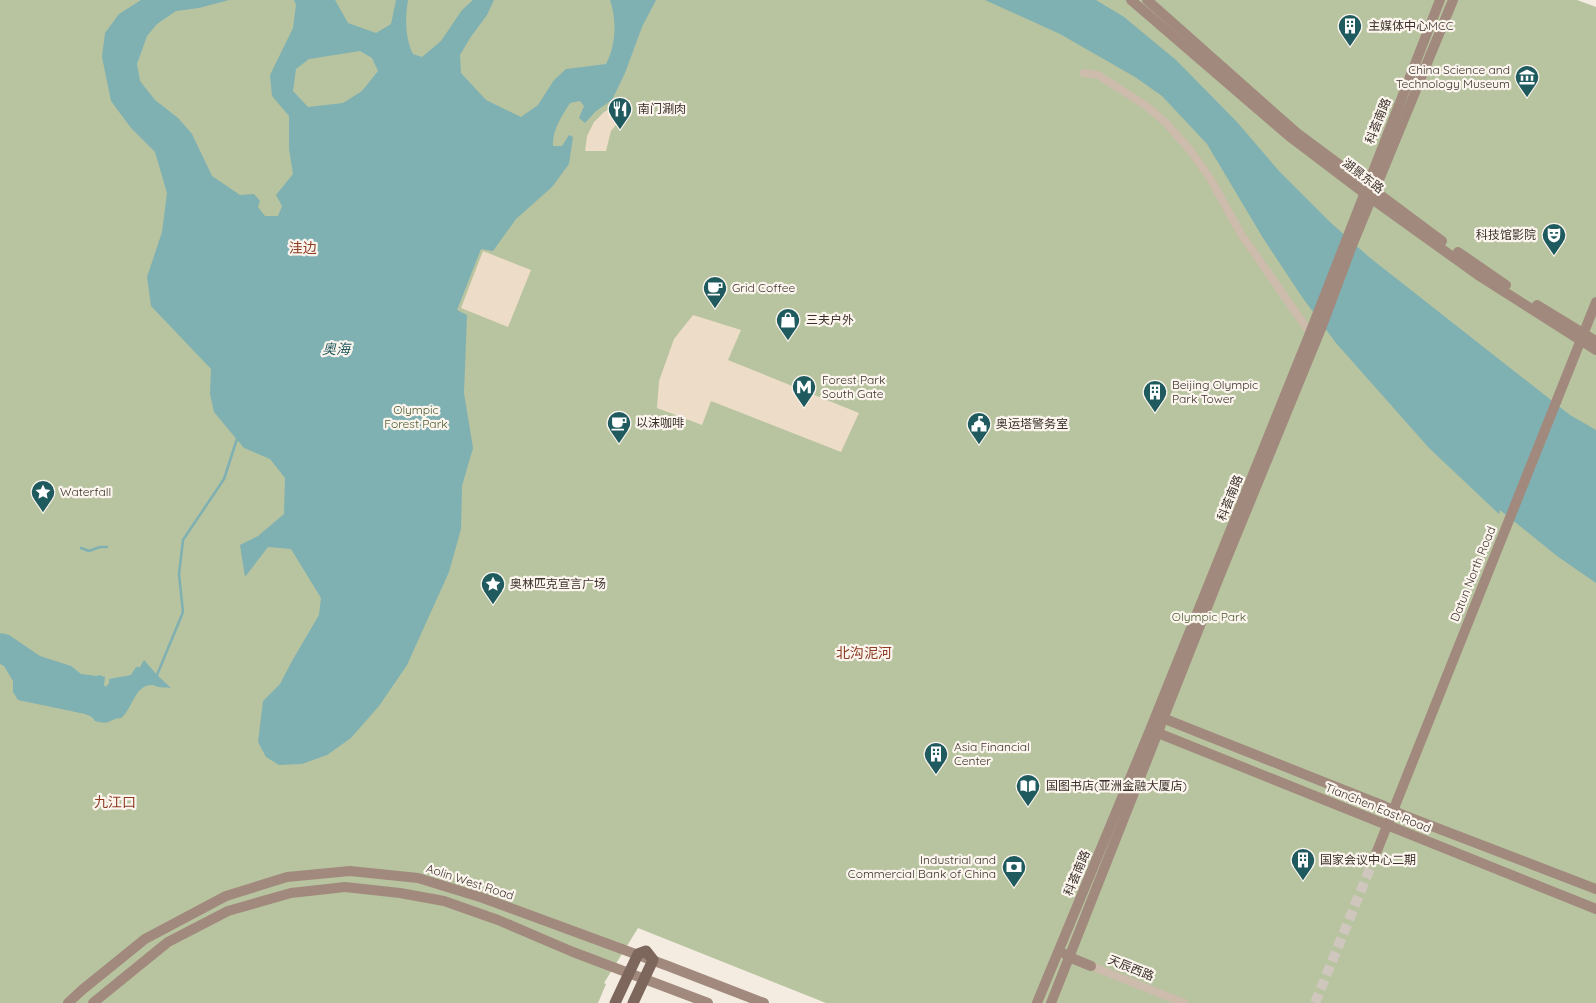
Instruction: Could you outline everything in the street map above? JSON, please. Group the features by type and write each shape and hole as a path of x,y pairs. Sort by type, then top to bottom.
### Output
{"main road":[{"path":"616,1003 638,954 646,951 653,960 633,1003"}],"street":[{"name":"湖景东路","path":"1131,0 1148,6 1288,136 1369,192 1478,275 1582,337 1596,350"},
{"name":"科荟南路","path":"1160,717 1220,575 1319,322 1440,0"},
{"name":"科荟南路","path":"1369,192 1453,0"},
{"path":"1084,72 1098,75 1145,105 1166,123 1191,151 1211,180 1241,234 1310,333"},
{"name":"Datun North Road","path":"1375,856 1596,302"},
{"name":"科荟南路","path":"1051,1003 1154,732 1310,333 1319,322"},
{"name":"湖景东路","path":"1582,337 1596,341"},
{"name":"TianChen East Road","path":"1160,717 1394,811 1596,889"},
{"name":"科荟南路","path":"1037,1003 1057,952 1154,732"},
{"name":"TianChen East Road","path":"1154,732 1596,909"},
{"name":"Aolin West Road","path":"68,1003 145,939 226,896 287,877 350,871 418,878 483,898 638,954"},
{"path":"93,1003 168,942 228,911 291,893 345,887 400,893 444,901 498,920 573,952 708,1003"},
{"name":"天辰西路","path":"1057,952 1184,1003"},
{"path":"653,960 764,1003"}],"green space":[{"path":"0,0 1577,0 1596,7 1596,1003 826,1003 638,928 604,983 606,984 598,1003 0,1003"}],"shaded area":[{"path":"630,100 631,110 624,115 611,131 606,151 585,151 587,136 594,122 604,112"},
{"path":"483,251 531,270 508,327 461,308"},
{"path":"693,315 741,330 728,360 859,413 841,452 711,401 702,425 657,408 659,381 674,339"}],"water":[{"name":"奥海","path":"141,0 229,0 199,8 176,11 157,24 147,36 137,64 140,81 155,100 178,118 192,134 212,176 240,195 254,194 260,201 258,207 265,216 278,216 282,206 276,195 293,174 289,149 289,116 272,96 270,75 293,28 296,5 294,0 335,0 348,23 376,33 391,24 396,0 408,0 406,21 408,41 413,54 422,57 441,41 462,10 473,0 494,0 487,15 460,55 461,73 486,100 521,117 538,105 554,80 566,69 606,64 614,41 614,16 610,0 656,0 642,27 625,73 612,100 596,111 585,123 579,118 584,106 580,101 570,103 561,118 554,134 553,146 562,146 569,135 573,137 569,164 552,187 516,219 493,251 481,249 457,310 467,315 464,393 473,448 462,486 461,529 449,572 407,665 379,706 351,738 327,755 302,764 279,765 266,757 258,742 263,701 280,684 319,615 321,598 291,549 268,547 245,577 240,545 258,536 284,514 285,478 270,459 244,448 214,412 210,394 211,369 151,306 147,277 162,232 167,193 155,152 131,128 111,101 102,57 105,33 119,14","holes":["360,51 372,58 378,71 362,91 343,103 308,107 293,91 296,69 309,59"]},
{"path":"985,0 1096,0 1124,17 1176,60 1237,122 1279,171 1330,222 1369,257 1570,415 1596,430 1596,583 1557,556 1500,510 1499,514 1429,448 1336,343 1302,297 1263,238 1207,144 1162,96 1135,77 1060,34"},
{"path":"1,633 9,635 40,656 71,666 81,674 105,677 104,685 106,687 109,679 131,675 136,667 140,667 144,660 171,688 146,686 137,693 121,718 104,723 95,721 92,717 85,714 18,700 13,692 13,681 4,666 0,664"}],"waterway":[{"path":"155,676 183,612 179,574 183,540 224,479 237,439"},
{"path":"81,548 89,551 100,547 107,547"}],"tunnel":[{"path":"1315,1003 1375,856"}],"place":[{"name":"主媒体中心MCC","path":"1350,47"},
{"name":"China Science and Technology Museum","path":"1527,98"},
{"name":"南门涮肉","path":"620,130"},
{"name":"科技馆影院","path":"1554,256"},
{"name":"Grid Coffee","path":"715,309"},
{"name":"三夫户外","path":"788,341"},
{"name":"Forest Park South Gate","path":"804,408"},
{"name":"Beijing Olympic Park Tower","path":"1155,413"},
{"name":"以沫咖啡","path":"619,444"},
{"name":"奥运塔警务室","path":"979,445"},
{"name":"Waterfall","path":"43,513"},
{"name":"奥林匹克宣言广场","path":"493,605"},
{"name":"Asia Financial Center","path":"936,775"},
{"name":"国图书店(亚洲金融大厦店)","path":"1028,807"},
{"name":"国家会议中心二期","path":"1303,881"},
{"name":"Industrial and Commercial Bank of China","path":"1014,888"}],"district":[{"name":"洼边","path":"303,248"},
{"name":"北沟泥河","path":"864,653"},
{"name":"九江口","path":"115,802"}],"park label":[{"name":"Olympic Forest Park","path":"416,417"},
{"name":"Olympic Park","path":"1209,617"}]}
